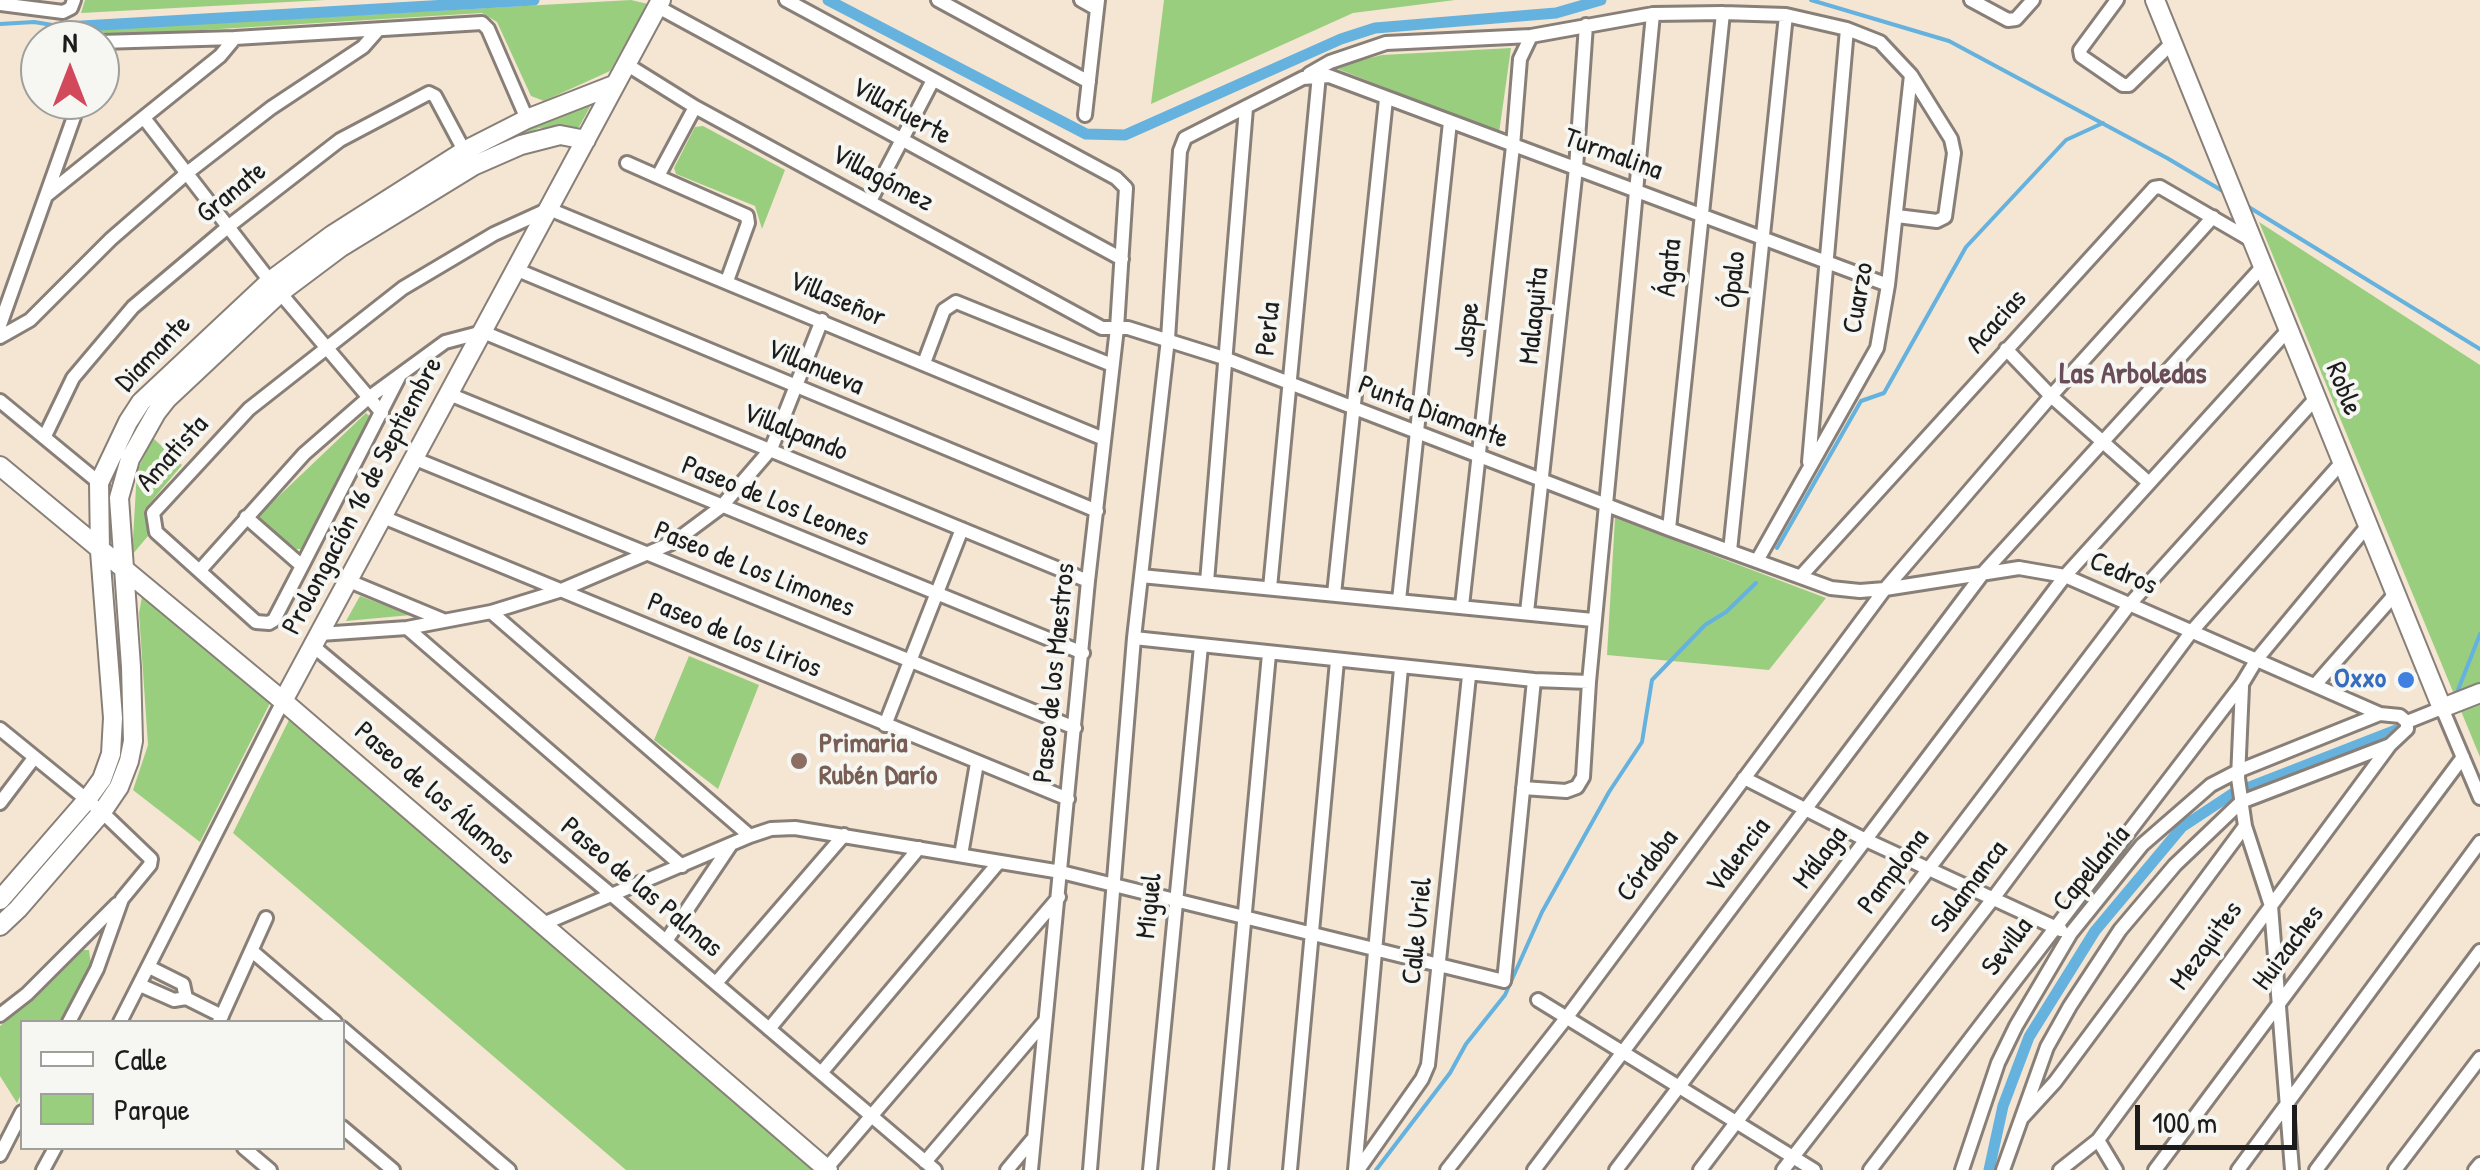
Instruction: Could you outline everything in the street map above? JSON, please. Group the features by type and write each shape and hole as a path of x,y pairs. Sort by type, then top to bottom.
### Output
{"street":[{"path":"786,0 934,80 870,201"},
{"path":"938,0 1089,82"},
{"path":"1081,0 1097,4 1085,115"},
{"path":"1972,0 2008,20 2016,19 2033,0"},
{"path":"2117,0 2080,54 2129,85 2172,42"},
{"name":"Roble","path":"2155,0 2480,798"},
{"path":"0,4 56,13 71,5"},
{"name":"Prolongación 16 de Septiembre","path":"121,1020 283,701 659,4"},
{"name":"Villafuerte","path":"659,4 1122,260"},
{"name":"Ágata","path":"1668,529 1723,13"},
{"path":"1523,788 1566,791 1584,777 1593,620 1653,14"},
{"path":"1090,1170 1134,638 1168,340 1185,138 1330,62 1386,43 1531,36 1653,14 1786,15 1847,29 1880,42 1911,75 1953,146 1945,217 1936,221 1897,216"},
{"name":"Ópalo","path":"1730,551 1786,15"},
{"path":"120,41 482,23 527,118"},
{"name":"Malaquita","path":"1528,612 1576,168 1586,25"},
{"path":"1809,470 1847,29"},
{"path":"0,337 30,320 111,239 187,173 271,108 363,47 378,30"},
{"name":"Jaspe","path":"1462,606 1520,59 1531,36"},
{"path":"46,195 220,56 235,38"},
{"name":"Villagómez","path":"626,64 695,106 1102,328 1117,328"},
{"path":"1303,78 1319,75"},
{"name":"Turmalina","path":"1319,75 1888,285"},
{"name":"Perla","path":"1270,588 1319,75"},
{"name":"Cuarzo","path":"1758,559 1877,348 1897,216 1911,75"},
{"name":"Paseo de los Maestros","path":"934,80 1122,182 1128,194 1031,1170"},
{"name":"Diamante","path":"0,900 86,801 102,779 110,754 113,718 98,483 128,422 155,386 276,286 341,247 527,118 614,84"},
{"name":"Granate","path":"45,436 73,378 134,307 229,226 340,140 425,94 433,94 469,159"},
{"path":"1334,594 1386,100"},
{"path":"658,176 695,106"},
{"path":"1207,582 1246,108"},
{"path":"144,118 382,413"},
{"path":"0,326 73,120"},
{"path":"1399,600 1450,122"},
{"name":"Diamante","path":"469,159 560,135 586,140"},
{"path":"627,164 748,216 727,281"},
{"name":"Acacias","path":"1801,576 2154,188 2160,187 2212,217 2250,232"},
{"name":"Villaseñor","path":"549,208 1104,439"},
{"name":"Amatista","path":"400,375 274,620 262,625 156,532 152,513 249,409 403,288 494,234 549,208"},
{"name":"Córdoba","path":"1447,1170 1566,1018 1884,589 2212,217"},
{"name":"Valencia","path":"1534,1170 1984,572 2264,266"},
{"name":"Villanueva","path":"515,269 1097,511"},
{"name":"Diamante","path":"0,926 102,812 119,787 133,741 119,498 130,459 167,398 276,286"},
{"path":"924,363 944,310 956,302 1112,365"},
{"path":"317,640 491,612 559,591 650,555 684,536 747,481 771,449 822,320"},
{"name":"Punta Diamante","path":"1117,328 1227,359 1668,529 1758,559"},
{"name":"Málaga","path":"1616,1170 2065,576 2289,329"},
{"path":"201,569 304,454 368,399 445,342 483,332"},
{"name":"Villalpando","path":"483,332 1088,581"},
{"path":"2006,348 2051,396 2148,482"},
{"name":"Paseo de Los Leones","path":"449,394 1083,653"},
{"name":"Pamplona","path":"1700,1170 2129,605 2317,397"},
{"path":"0,401 119,498"},
{"name":"Paseo de Los Limones","path":"413,458 1075,728"},
{"name":"Salamanca","path":"1783,1170 1992,900 2192,631 2343,461"},
{"name":"Paseo de los Álamos","path":"0,466 283,701 827,1169"},
{"path":"246,517 302,566"},
{"name":"Paseo de los Lirios","path":"382,518 1068,800"},
{"name":"Sevilla","path":"1870,1170 2242,684 2257,659 2369,524"},
{"path":"884,725 962,529"},
{"name":"Cedros","path":"1758,559 1839,590 1884,589 2032,568 2065,576 2380,714 2400,716 2407,722"},
{"path":"1141,576 1593,620"},
{"path":"349,581 445,621"},
{"path":"2315,685 2396,593"},
{"path":"491,612 750,836"},
{"path":"407,628 682,866"},
{"path":"1134,638 1469,676 1589,682"},
{"name":"Paseo de las Palmas","path":"317,640 930,1166"},
{"name":"Miguel","path":"1150,1170 1201,646"},
{"path":"1221,1170 1270,654"},
{"path":"1290,1170 1337,661"},
{"path":"109,668 131,667"},
{"path":"1356,1170 1402,668"},
{"name":"Calle Uriel","path":"1356,1170 1426,1072 1469,676"},
{"path":"542,924 750,836 784,828 1062,872 1504,981 1534,680"},
{"path":"2242,684 2239,786 2245,826 2271,906 2292,1170"},
{"path":"2407,722 2480,693"},
{"name":"Capellanía","path":"2003,1170 2047,1047 2120,930 2239,786 2380,714"},
{"name":"Mezquites","path":"2060,1170 2098,1140 2390,745 2407,729 2407,722"},
{"path":"0,729 102,812 150,856 151,862 122,899 27,994 0,1015"},
{"name":"Capellanía","path":"1962,1170 1998,1062 2071,933 2142,845 2200,793 2390,745"},
{"name":"Huizaches","path":"2155,1170 2463,757"},
{"path":"0,803 34,758"},
{"path":"961,855 976,763"},
{"path":"1744,778 1992,900 2071,933"},
{"name":"Capellanía","path":"2016,1125 2055,1082 2245,826"},
{"path":"716,983 844,835"},
{"path":"2238,1170 2480,842"},
{"path":"666,941 731,844"},
{"path":"769,1029 920,848"},
{"path":"821,1073 998,862"},
{"path":"827,1169 1060,896"},
{"path":"70,1020 97,969 122,899"},
{"path":"140,985 174,1000 186,998 220,1019 266,918"},
{"path":"252,951 334,1020"},
{"path":"2320,1169 2480,951"},
{"path":"149,967 183,984 186,998"},
{"path":"1538,1000 1814,1170"},
{"path":"930,1166 1046,1019"},
{"path":"348,1033 509,1170"},
{"path":"2395,1170 2480,1058"},
{"path":"2,1144 20,1115"},
{"path":"345,1130 393,1170"},
{"path":"1007,1170 1034,1138"},
{"path":"2098,1140 2116,1170"},
{"path":"254,1151 270,1170"}],"green space":[{"path":"85,0 325,0 81,13"},
{"path":"631,0 648,4 610,71 544,101 531,96 497,22 482,13 120,35 120,28"},
{"path":"1164,0 1455,0 1353,13 1151,104"},
{"path":"1511,48 1499,133 1333,67 1382,55"},
{"path":"584,101 591,105 579,127 539,128 478,154 478,146"},
{"path":"703,126 785,170 762,229 755,206 676,174 674,168 695,127"},
{"path":"2259,222 2480,365 2480,757"},
{"path":"366,413 374,420 304,549 296,549 259,520 261,513"},
{"path":"153,438 182,465 144,510 148,536 132,555 137,471"},
{"path":"1615,518 1826,598 1769,670 1607,655"},
{"path":"360,596 411,615 346,621"},
{"path":"142,597 271,701 200,842 133,790 148,745 139,613"},
{"path":"689,656 759,685 718,789 654,740"},
{"path":"289,720 812,1170 626,1170 233,833"},
{"path":"81,950 89,950 91,964 61,1020 20,1020 17,1103 0,1076 0,1026"}],"waterway":[{"path":"120,24 534,0"},
{"path":"828,0 1086,134 1125,135 1341,39 1375,28 1556,13 1601,0"},
{"path":"1811,0 1949,41 2226,193"},
{"path":"0,24 20,23"},
{"path":"1777,548 1861,401 1884,393 1966,247 2066,140 2103,123"},
{"path":"2247,206 2480,349"},
{"path":"1376,1170 1505,995 1542,912 1609,792 1642,742 1652,680 1705,625 1726,612 1756,583"},
{"path":"2458,690 2480,634"},
{"path":"1989,1170 2003,1106 2029,1037 2095,931 2182,827 2232,794 2399,729"}],"place":[{"name":"Oxxo","path":"2406,680"},
{"name":"Primaria Rubén Darío","path":"799,761"}],"district":[{"name":"Las Arboledas","path":"2133,375"}]}
